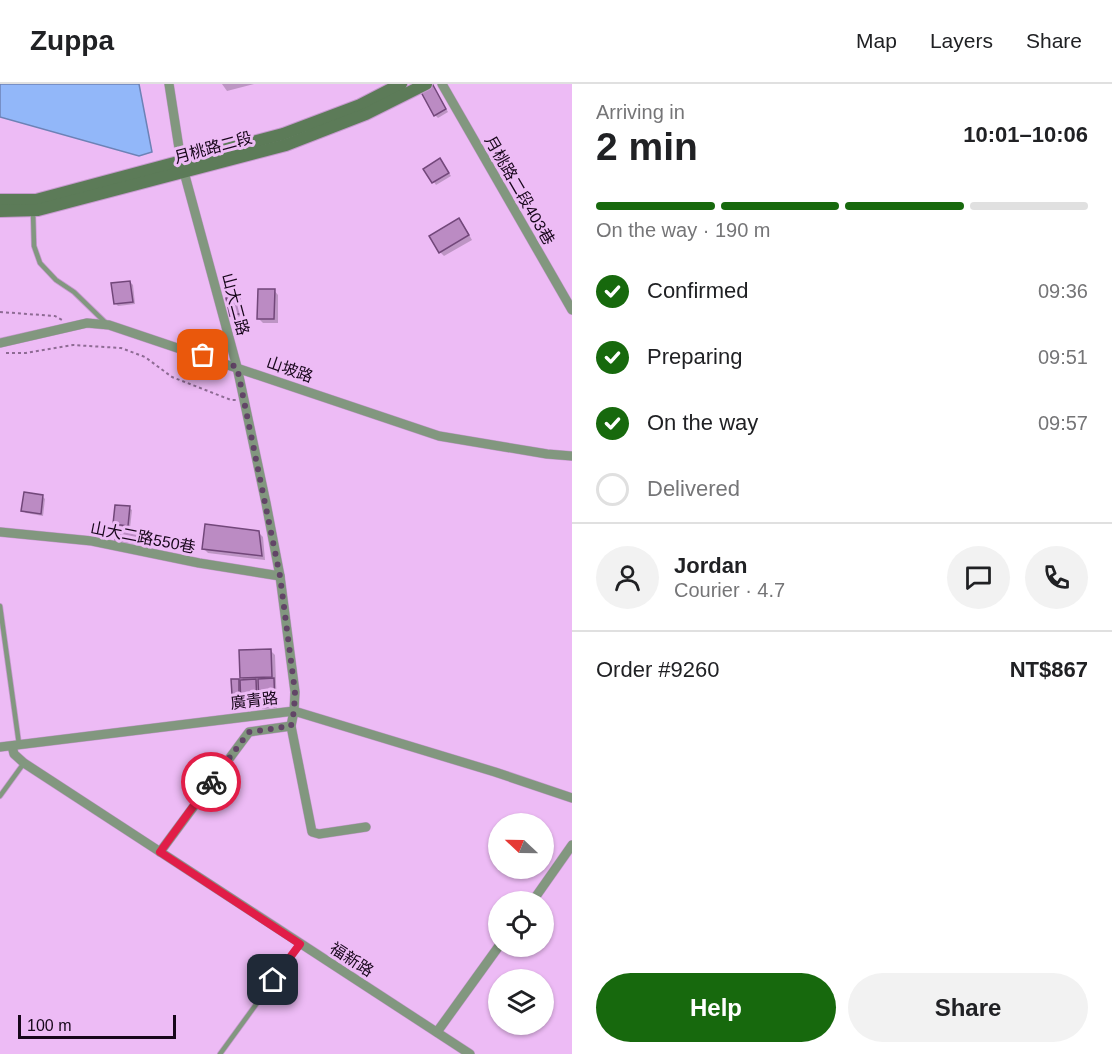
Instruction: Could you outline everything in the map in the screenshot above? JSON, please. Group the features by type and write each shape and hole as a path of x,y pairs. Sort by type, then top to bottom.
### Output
{"street":[{"name":"山大二路","path":"169,84 182,166 237,367 280,576 295,692 291,726"},
{"name":"月桃路二段","path":"0,211 33,211 182,166 283,134 360,105 401,84"},
{"name":"月桃路二段","path":"0,200 36,200 182,166 286,145 366,114 426,84"},
{"name":"月桃路二段403巷","path":"442,84 572,310"},
{"name":"山坡路","path":"0,343 87,323 108,325 439,436 572,456"},
{"name":"山大二路550巷","path":"0,532 92,542 280,576"},
{"name":"廣青路","path":"0,747 294,711 495,772 572,798"},
{"path":"160,852 249,732 291,726 312,832 319,834 366,827"},
{"name":"福新路","path":"15,745 14,754 24,763 470,1054"},
{"path":"540,891 572,845"},
{"path":"437,1032 491,957"}],"lane":[{"path":"33,211 34,246 40,263 108,325"},
{"path":"0,606 15,745"},
{"path":"0,796 24,763"},
{"path":"220,1054 300,944"}],"path":[{"path":"0,312 55,316 76,326"},
{"path":"0,352 26,353 73,345 121,348 145,357 172,377 231,400 244,400"}],"water":[{"path":"0,84 139,84 152,152 139,156 0,117"}],"building":[{"path":"433,85 446,109 434,116 421,92"},
{"path":"440,158 449,173 432,183 423,169"},
{"path":"459,218 469,235 439,253 429,236"},
{"path":"130,281 133,302 114,304 111,283"},
{"path":"258,289 275,289 274,319 257,319"},
{"path":"239,296 243,313 230,316 226,298"},
{"path":"24,492 43,495 41,514 21,511"},
{"path":"115,505 130,506 128,526 113,524"},
{"path":"205,524 259,531 262,556 202,549"},
{"path":"116,529 139,533 137,543 115,540"},
{"path":"271,649 272,677 240,678 239,650"},
{"path":"274,678 275,706 259,707 258,679"},
{"path":"231,679 239,679 239,695 232,695"},
{"path":"256,679 257,706 241,707 240,680"}],"way so far":[{"path":"203,355 237,367 280,576 295,692 291,726 249,732 211,782"}],"route":[{"path":"211,782 160,852 300,944 273,980"}]}
